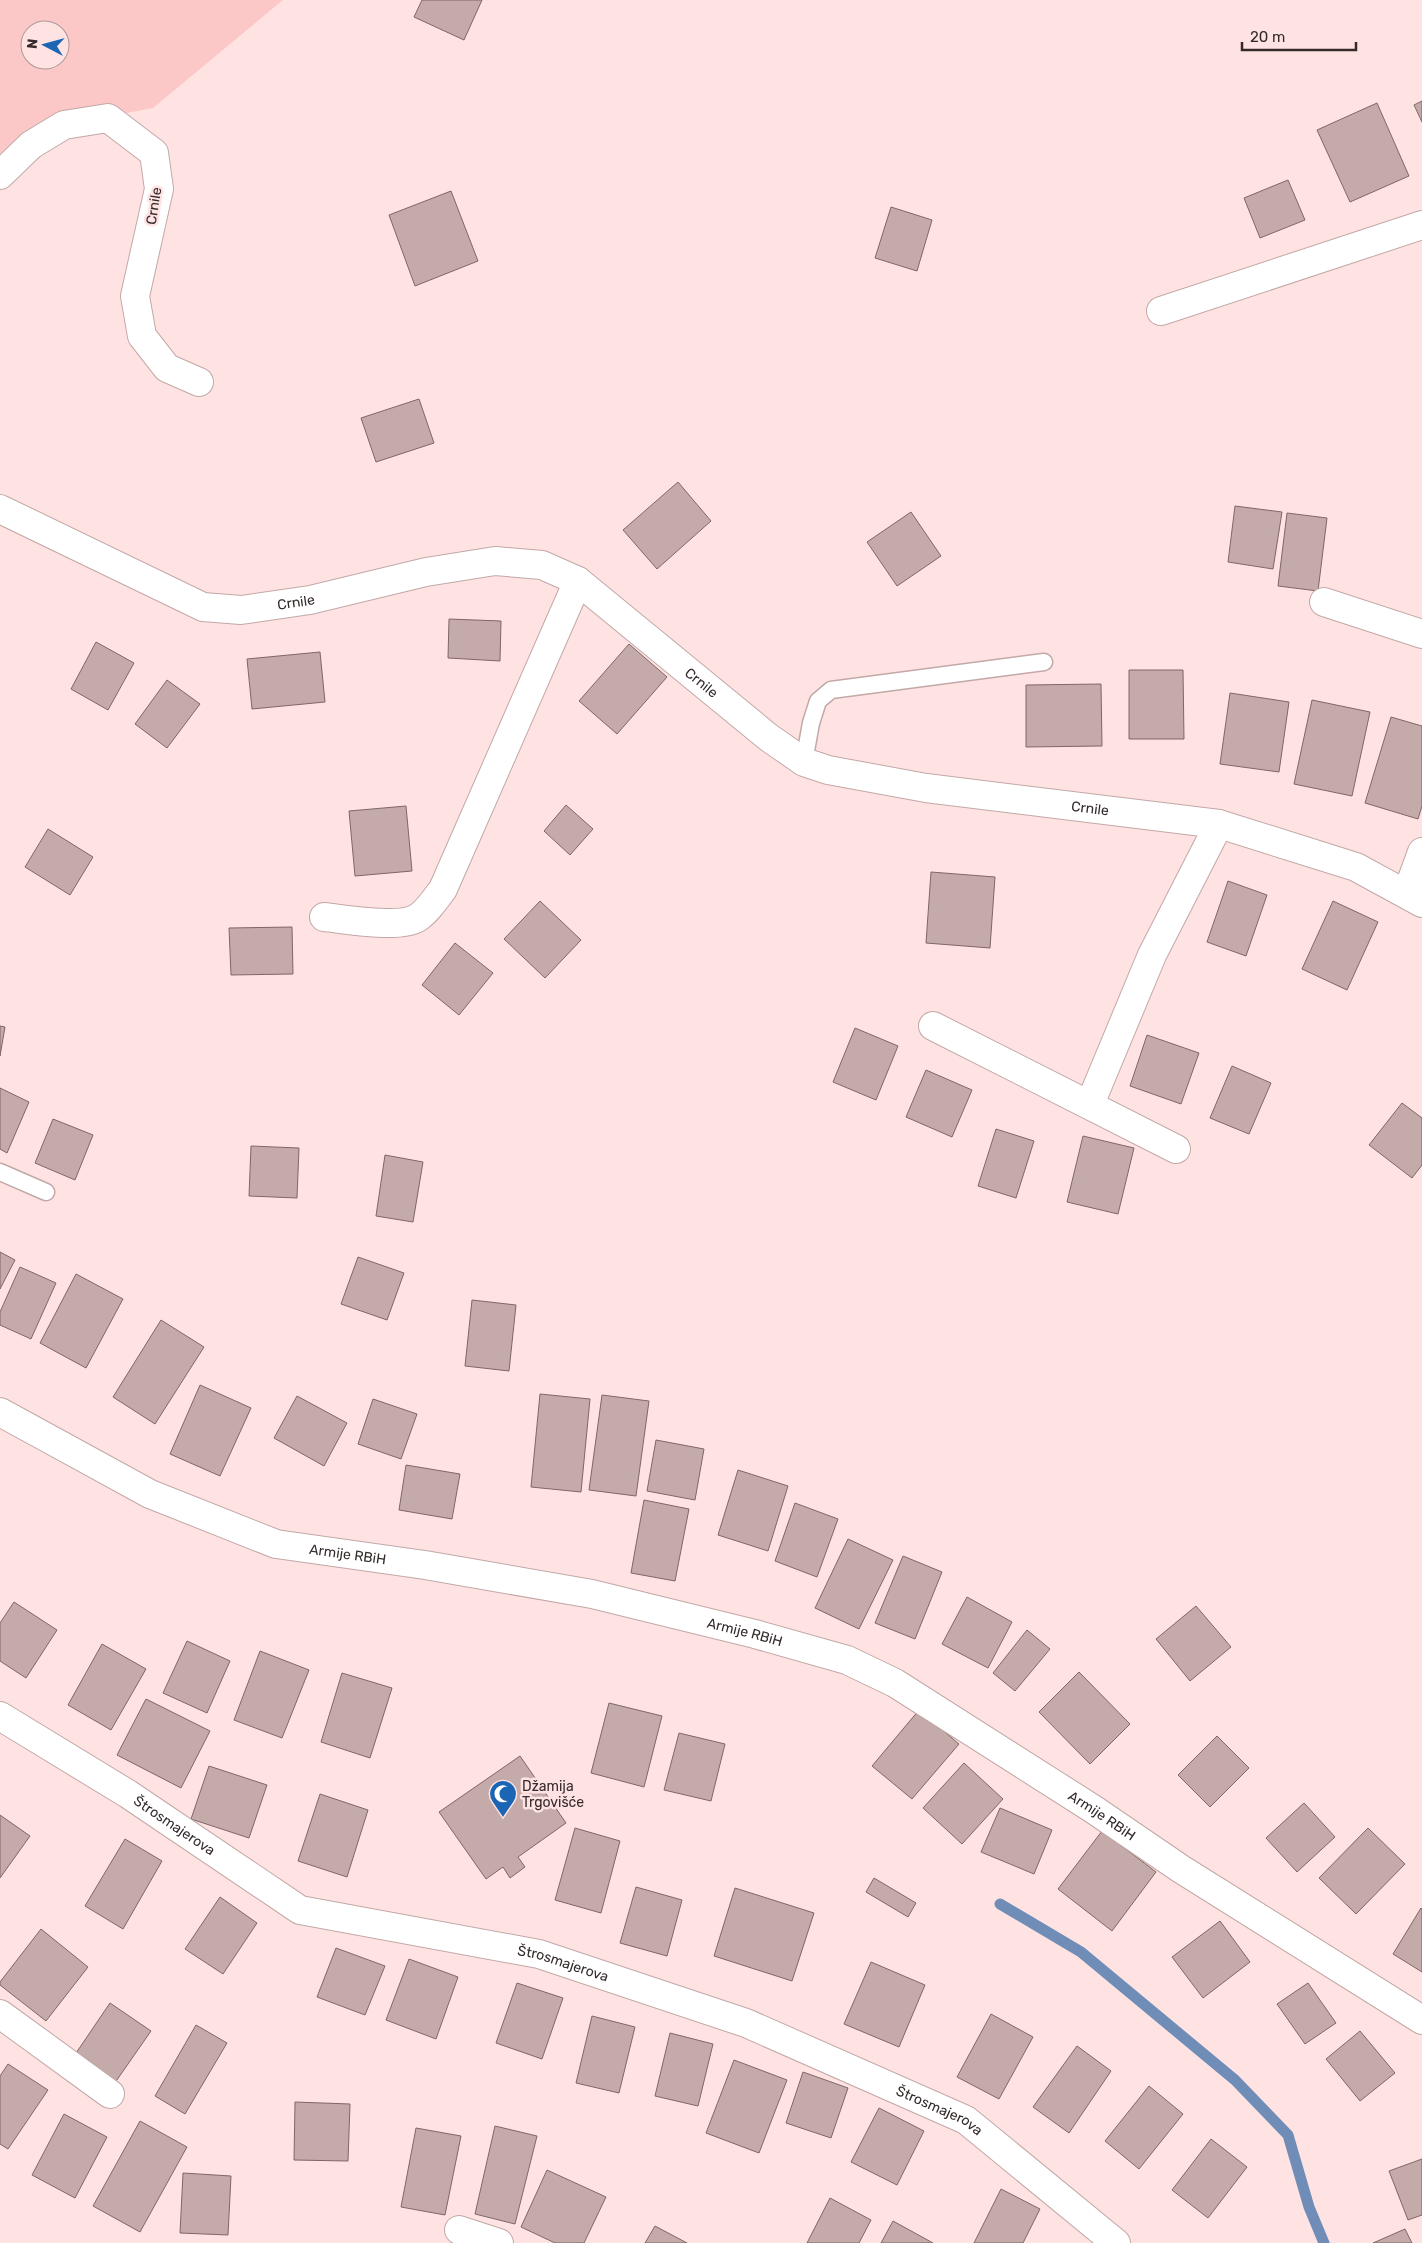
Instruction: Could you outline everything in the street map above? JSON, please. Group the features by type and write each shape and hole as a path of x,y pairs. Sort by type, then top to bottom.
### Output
{"street":[{"name":"Crnile","path":"0,175 31,145 64,126 108,118 154,153 159,189 135,296 142,336 167,368 199,382"},
{"path":"1161,311 1422,225"},
{"name":"Crnile","path":"0,509 204,607 241,610 310,600 426,572 495,561 542,565 578,581 768,737 804,762 828,770 926,788 1219,824 1356,867 1414,898"},
{"path":"324,917 374,922 402,922 417,918 443,889 578,581"},
{"path":"1324,602 1422,634"},
{"path":"1090,1104 1152,955 1219,824"},
{"path":"1414,898 1422,852"},
{"path":"933,1026 1176,1149"},
{"name":"Armije RBiH","path":"0,1412 150,1494 276,1544 425,1565 592,1594 755,1634 847,1660 895,1683 1182,1869 1422,2020"},
{"name":"Štrosmajerova","path":"0,1716 128,1794 300,1910 539,1954 746,2023 966,2120 1116,2243"},
{"path":"0,2014 110,2094"},
{"path":"459,2230 499,2243"}],"lane":[{"path":"804,762 811,723 818,701 831,690 1044,662"},
{"path":"0,1172 46,1192"}],"shaded area":[{"path":"0,0 283,0 153,108 64,125 0,166"}],"building":[{"path":"422,0 482,0 464,40 414,17"},
{"path":"1422,101 1422,122 1414,105"},
{"path":"1377,103 1409,176 1350,202 1317,130"},
{"path":"1288,180 1305,220 1260,238 1244,198"},
{"path":"451,191 478,261 415,286 389,215"},
{"path":"891,207 932,220 917,271 875,258"},
{"path":"419,399 434,443 376,462 361,418"},
{"path":"678,482 711,521 657,569 623,530"},
{"path":"1235,506 1282,512 1273,569 1228,562"},
{"path":"911,512 941,556 897,586 867,542"},
{"path":"1287,513 1327,518 1318,591 1278,586"},
{"path":"449,619 501,621 500,661 448,658"},
{"path":"96,642 134,663 108,710 71,689"},
{"path":"629,644 667,677 617,734 579,701"},
{"path":"320,652 325,702 252,709 247,659"},
{"path":"1129,670 1183,670 1184,739 1129,739"},
{"path":"167,680 200,704 167,748 135,724"},
{"path":"1101,684 1102,746 1026,747 1026,685"},
{"path":"1230,693 1289,702 1279,772 1220,764"},
{"path":"1312,700 1370,712 1352,796 1294,784"},
{"path":"1391,717 1422,726 1422,806 1418,819 1365,803"},
{"path":"566,805 593,829 570,855 544,831"},
{"path":"406,806 412,871 355,876 349,811"},
{"path":"48,829 93,857 70,895 25,867"},
{"path":"931,872 995,877 990,948 926,943"},
{"path":"1228,881 1267,895 1246,956 1207,942"},
{"path":"540,901 581,940 545,978 504,939"},
{"path":"1333,901 1378,922 1347,990 1302,969"},
{"path":"292,927 293,974 231,975 229,928"},
{"path":"455,943 493,973 459,1015 422,985"},
{"path":"0,1026 5,1027 0,1056"},
{"path":"855,1028 898,1046 876,1100 833,1082"},
{"path":"1147,1035 1199,1053 1181,1104 1130,1086"},
{"path":"1232,1066 1271,1083 1249,1134 1210,1118"},
{"path":"926,1070 972,1090 952,1137 906,1117"},
{"path":"0,1088 29,1102 7,1153 0,1149"},
{"path":"1402,1103 1422,1118 1422,1165 1412,1178 1369,1145"},
{"path":"53,1119 93,1135 75,1180 35,1163"},
{"path":"996,1129 1034,1141 1016,1198 978,1186"},
{"path":"1083,1136 1134,1148 1118,1214 1067,1202"},
{"path":"251,1146 299,1148 297,1198 249,1196"},
{"path":"385,1155 423,1162 413,1222 376,1216"},
{"path":"0,1252 15,1260 0,1289"},
{"path":"358,1257 404,1273 387,1320 341,1304"},
{"path":"20,1267 56,1283 31,1339 0,1325 0,1312"},
{"path":"76,1274 123,1299 86,1368 40,1343"},
{"path":"472,1300 516,1305 509,1371 465,1366"},
{"path":"161,1320 204,1347 155,1424 113,1397"},
{"path":"200,1385 251,1408 220,1476 170,1454"},
{"path":"540,1394 590,1399 581,1492 531,1487"},
{"path":"602,1395 649,1401 636,1496 589,1490"},
{"path":"297,1396 347,1423 324,1466 274,1438"},
{"path":"373,1399 417,1414 401,1459 358,1444"},
{"path":"656,1440 704,1449 695,1500 647,1491"},
{"path":"406,1465 460,1474 452,1519 399,1510"},
{"path":"738,1470 788,1486 768,1551 718,1535"},
{"path":"644,1500 689,1509 675,1581 631,1573"},
{"path":"795,1503 838,1519 817,1577 775,1561"},
{"path":"848,1539 893,1560 859,1629 815,1608"},
{"path":"903,1556 942,1572 915,1639 875,1623"},
{"path":"967,1597 1012,1622 988,1668 942,1644"},
{"path":"14,1602 57,1630 26,1678 0,1661 0,1623"},
{"path":"1196,1606 1231,1647 1190,1681 1156,1639"},
{"path":"1027,1630 1050,1649 1015,1691 993,1673"},
{"path":"187,1641 230,1661 207,1713 163,1693"},
{"path":"102,1644 146,1669 111,1730 68,1705"},
{"path":"260,1651 309,1670 282,1738 234,1720"},
{"path":"1079,1672 1130,1724 1090,1764 1039,1712"},
{"path":"342,1673 392,1688 370,1758 321,1742"},
{"path":"146,1699 210,1731 181,1788 117,1755"},
{"path":"609,1703 662,1716 644,1787 591,1773"},
{"path":"919,1710 959,1744 912,1799 872,1766"},
{"path":"679,1733 725,1744 711,1801 664,1790"},
{"path":"1217,1736 1249,1768 1210,1807 1178,1775"},
{"name":"Džamija Trgovišće","path":"520,1756 566,1823 518,1857 525,1867 510,1878 503,1867 486,1879 439,1812"},
{"path":"964,1763 1003,1799 962,1844 923,1808"},
{"path":"209,1766 267,1785 249,1838 191,1819"},
{"path":"320,1794 368,1810 347,1877 298,1861"},
{"path":"1304,1803 1335,1837 1297,1872 1266,1838"},
{"path":"1000,1808 1052,1830 1034,1874 981,1852"},
{"path":"0,1815 30,1836 0,1878"},
{"path":"575,1828 620,1841 601,1913 555,1900"},
{"path":"1368,1828 1405,1864 1356,1914 1319,1878"},
{"path":"1102,1831 1156,1872 1112,1931 1058,1889"},
{"path":"125,1839 162,1861 123,1929 85,1906"},
{"path":"874,1878 916,1903 908,1917 866,1892"},
{"path":"636,1887 682,1900 667,1956 620,1943"},
{"path":"735,1888 814,1913 792,1981 714,1956"},
{"path":"220,1897 257,1923 223,1974 185,1949"},
{"path":"1422,1909 1422,1972 1393,1954"},
{"path":"1220,1921 1250,1962 1203,1998 1172,1957"},
{"path":"41,1929 88,1967 46,2021 0,1985 0,1982"},
{"path":"336,1948 385,1966 365,2015 317,1997"},
{"path":"409,1959 458,1977 436,2039 386,2020"},
{"path":"871,1962 925,1985 899,2047 844,2024"},
{"path":"517,1983 563,1998 542,2059 496,2043"},
{"path":"1308,1983 1336,2023 1305,2044 1277,2004"},
{"path":"110,2003 151,2031 112,2087 72,2059"},
{"path":"991,2014 1033,2037 999,2099 957,2077"},
{"path":"592,2016 635,2027 619,2093 576,2083"},
{"path":"196,2025 227,2043 185,2114 155,2096"},
{"path":"1360,2031 1395,2073 1360,2101 1326,2059"},
{"path":"670,2033 713,2044 698,2106 655,2096"},
{"path":"1077,2046 1111,2071 1069,2133 1033,2107"},
{"path":"734,2060 787,2080 759,2153 706,2133"},
{"path":"8,2064 48,2090 8,2149 0,2144 0,2076"},
{"path":"803,2072 848,2088 831,2138 786,2123"},
{"path":"1149,2086 1183,2114 1139,2169 1105,2141"},
{"path":"295,2102 350,2104 348,2161 294,2160"},
{"path":"879,2108 924,2131 897,2185 851,2162"},
{"path":"64,2114 107,2137 75,2198 32,2175"},
{"path":"140,2121 187,2147 140,2232 93,2206"},
{"path":"495,2126 537,2136 515,2224 475,2214"},
{"path":"416,2128 461,2136 445,2215 401,2207"},
{"path":"1211,2139 1247,2167 1208,2218 1172,2190"},
{"path":"1422,2159 1422,2215 1408,2220 1389,2171"},
{"path":"547,2170 606,2197 584,2243 555,2243 521,2227"},
{"path":"183,2173 231,2176 228,2235 180,2233"},
{"path":"1001,2189 1040,2209 1023,2243 974,2243"},
{"path":"830,2198 871,2220 859,2243 807,2243"},
{"path":"893,2221 933,2243 881,2243"},
{"path":"655,2226 687,2243 645,2243"},
{"path":"1405,2229 1412,2243 1373,2243"}],"waterway":[{"path":"1000,1904 1081,1952 1235,2080 1288,2135 1309,2207 1324,2243"}],"place":[{"name":"Džamija Trgovišće","path":"503,1818"}]}
